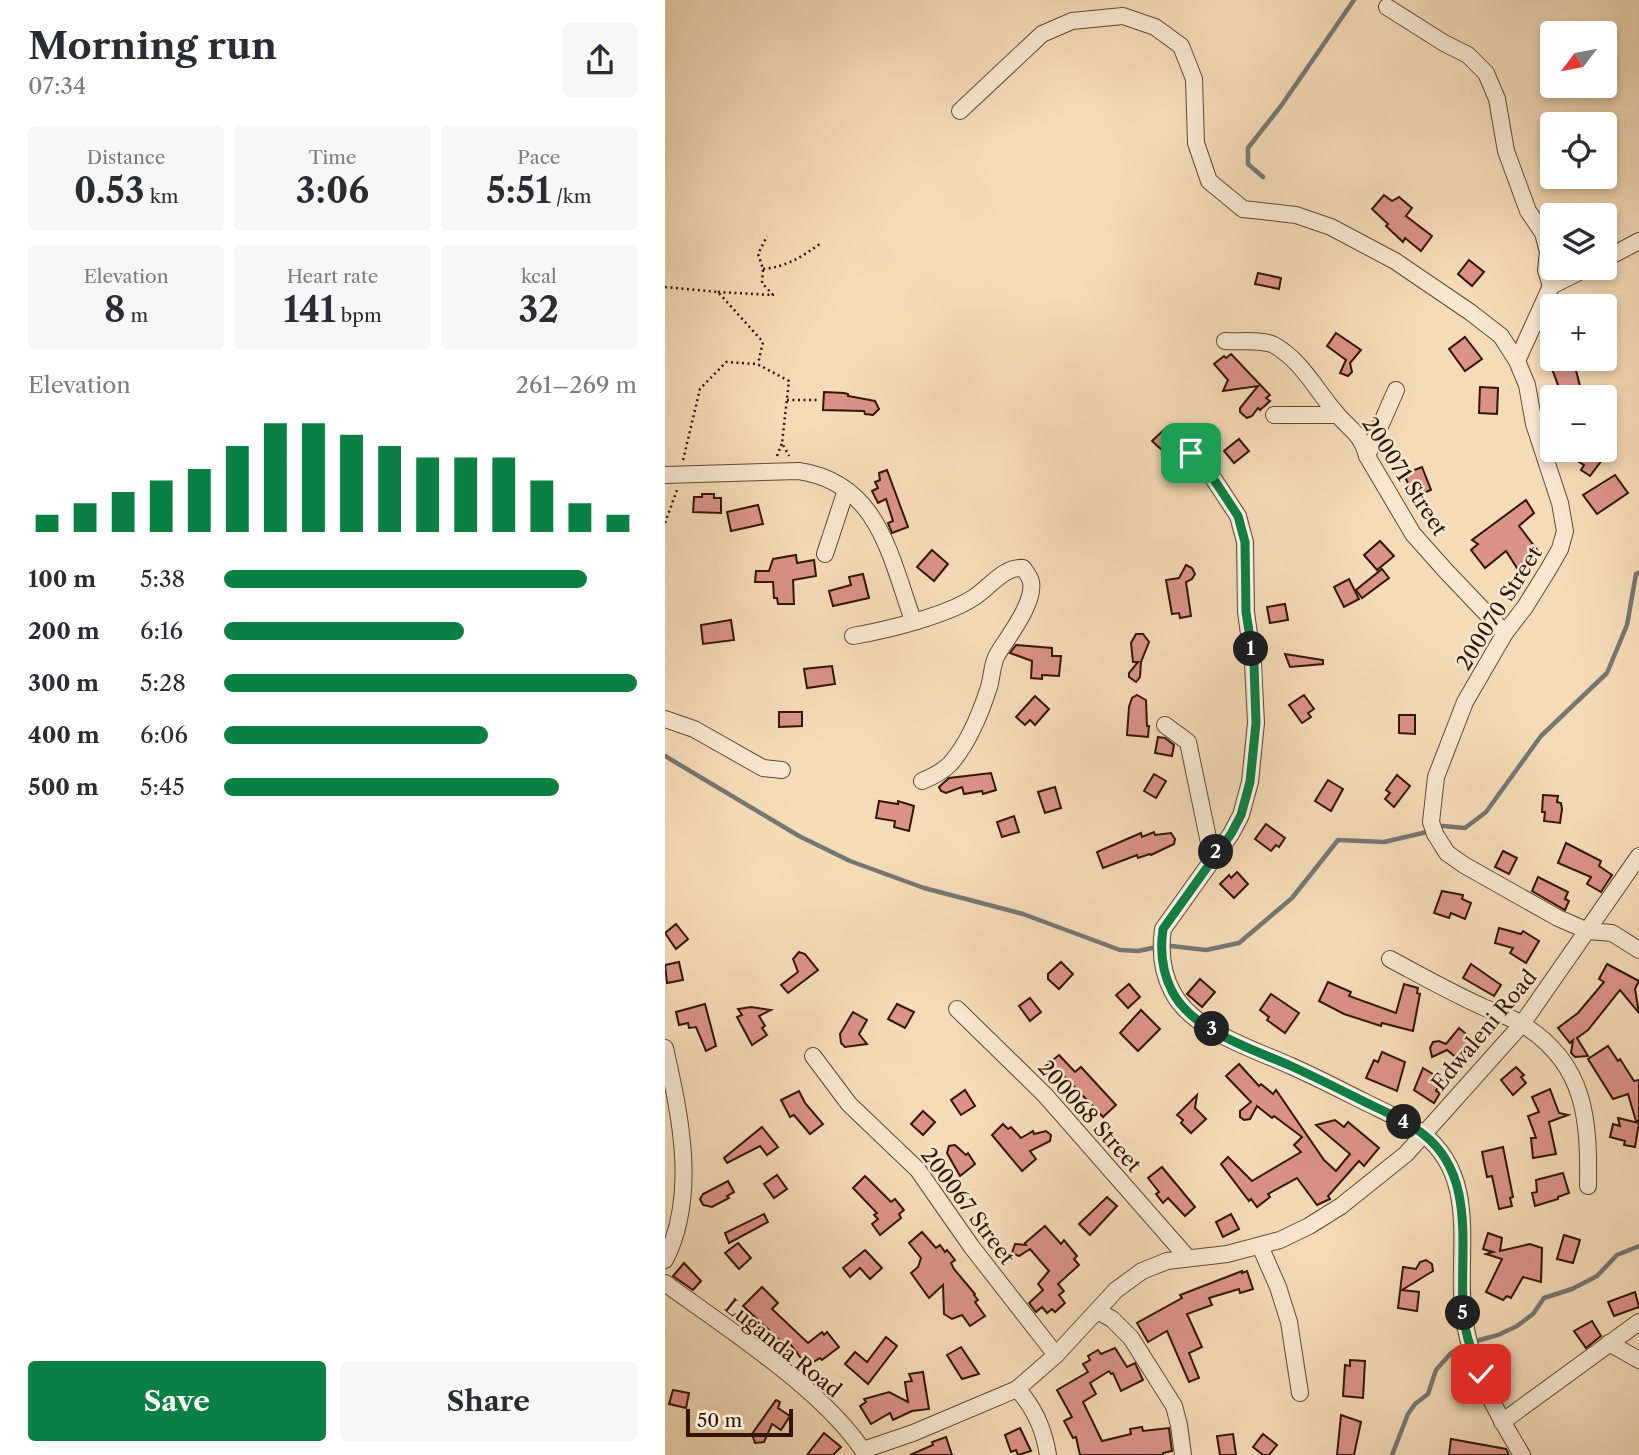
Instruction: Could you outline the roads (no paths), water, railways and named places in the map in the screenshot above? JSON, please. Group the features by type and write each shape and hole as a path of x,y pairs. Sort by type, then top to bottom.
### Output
{"street":[{"path":"1387,7 1468,55 1486,73 1497,99 1506,151 1528,211 1543,233 1548,252 1546,270 1552,286"},
{"name":"200070 Street","path":"960,111 1042,34 1072,21 1123,16 1155,27 1181,46 1194,79 1196,143 1209,181 1243,209 1296,215 1331,227 1395,261 1501,336 1517,361 1527,385 1534,424 1560,503 1565,531 1560,549 1548,570 1505,633 1465,702 1436,777 1431,822 1435,835 1447,853 1464,865 1558,918 1588,931 1612,933 1639,950"},
{"path":"1617,253 1639,241"},
{"path":"1517,361 1552,286 1564,280"},
{"name":"200071 Street","path":"1225,341 1271,343 1305,371 1337,415 1356,432 1364,444 1367,456 1413,534 1505,633"},
{"path":"1367,456 1396,390"},
{"path":"1274,415 1337,415"},
{"path":"1191,453 1207,469 1238,516 1245,542 1246,612 1254,664 1256,723 1250,782 1241,815 1231,834 1163,929 1163,963 1172,992 1185,1008 1213,1030 1398,1118 1424,1134 1437,1147 1451,1168 1459,1193 1464,1232 1464,1322 1469,1346 1502,1422 1522,1455"},
{"path":"672,475 799,471 820,474 856,498 881,530 913,620"},
{"path":"825,554 846,490"},
{"path":"853,636 934,615 968,601 1015,567 1023,568 1031,582 1031,593 996,657 988,688 973,726 950,764 936,775 922,781"},
{"path":"665,719 694,729 763,768 782,769"},
{"path":"1165,725 1188,742 1212,857"},
{"name":"Edwaleni Road","path":"865,1453 1017,1389 1056,1355 1116,1290 1142,1271 1167,1261 1227,1254 1280,1240 1341,1206 1406,1154 1522,1024 1639,856"},
{"path":"1390,959 1476,1004 1522,1024 1558,1054 1572,1075 1582,1104 1588,1133 1588,1186"},
{"name":"200068 Street","path":"957,1009 1045,1095 1187,1257"},
{"path":"665,1048 679,1117 685,1166 680,1209 670,1251 665,1260"},
{"name":"200067 Street","path":"813,1056 849,1104 918,1170 971,1247 1056,1355"},
{"path":"1260,1245 1289,1322 1300,1394"},
{"name":"Luganda Road","path":"665,1283 805,1389 843,1424 865,1453"},
{"path":"1097,1311 1112,1319 1131,1338 1161,1384 1174,1406 1183,1455"},
{"path":"1502,1422 1639,1322"},
{"path":"1609,1343 1639,1360"},
{"path":"1017,1389 1035,1412 1046,1440 1048,1455"}],"waterway":[{"path":"1263,177 1248,164 1248,148 1281,106 1354,0"},
{"path":"1443,826 1465,828 1486,812 1541,736 1607,673 1627,625 1636,574 1639,573"},
{"path":"665,756 799,836 850,861 924,888 1023,914 1120,950 1138,951 1157,947"},
{"path":"1171,946 1206,950 1239,943 1292,898 1338,840 1384,842 1427,832"},
{"path":"1476,1341 1517,1326 1533,1314 1544,1298 1572,1289 1597,1276 1617,1255 1639,1246"},
{"path":"1392,1455 1408,1414 1415,1404 1428,1394 1436,1370 1451,1353 1463,1346"}]}
